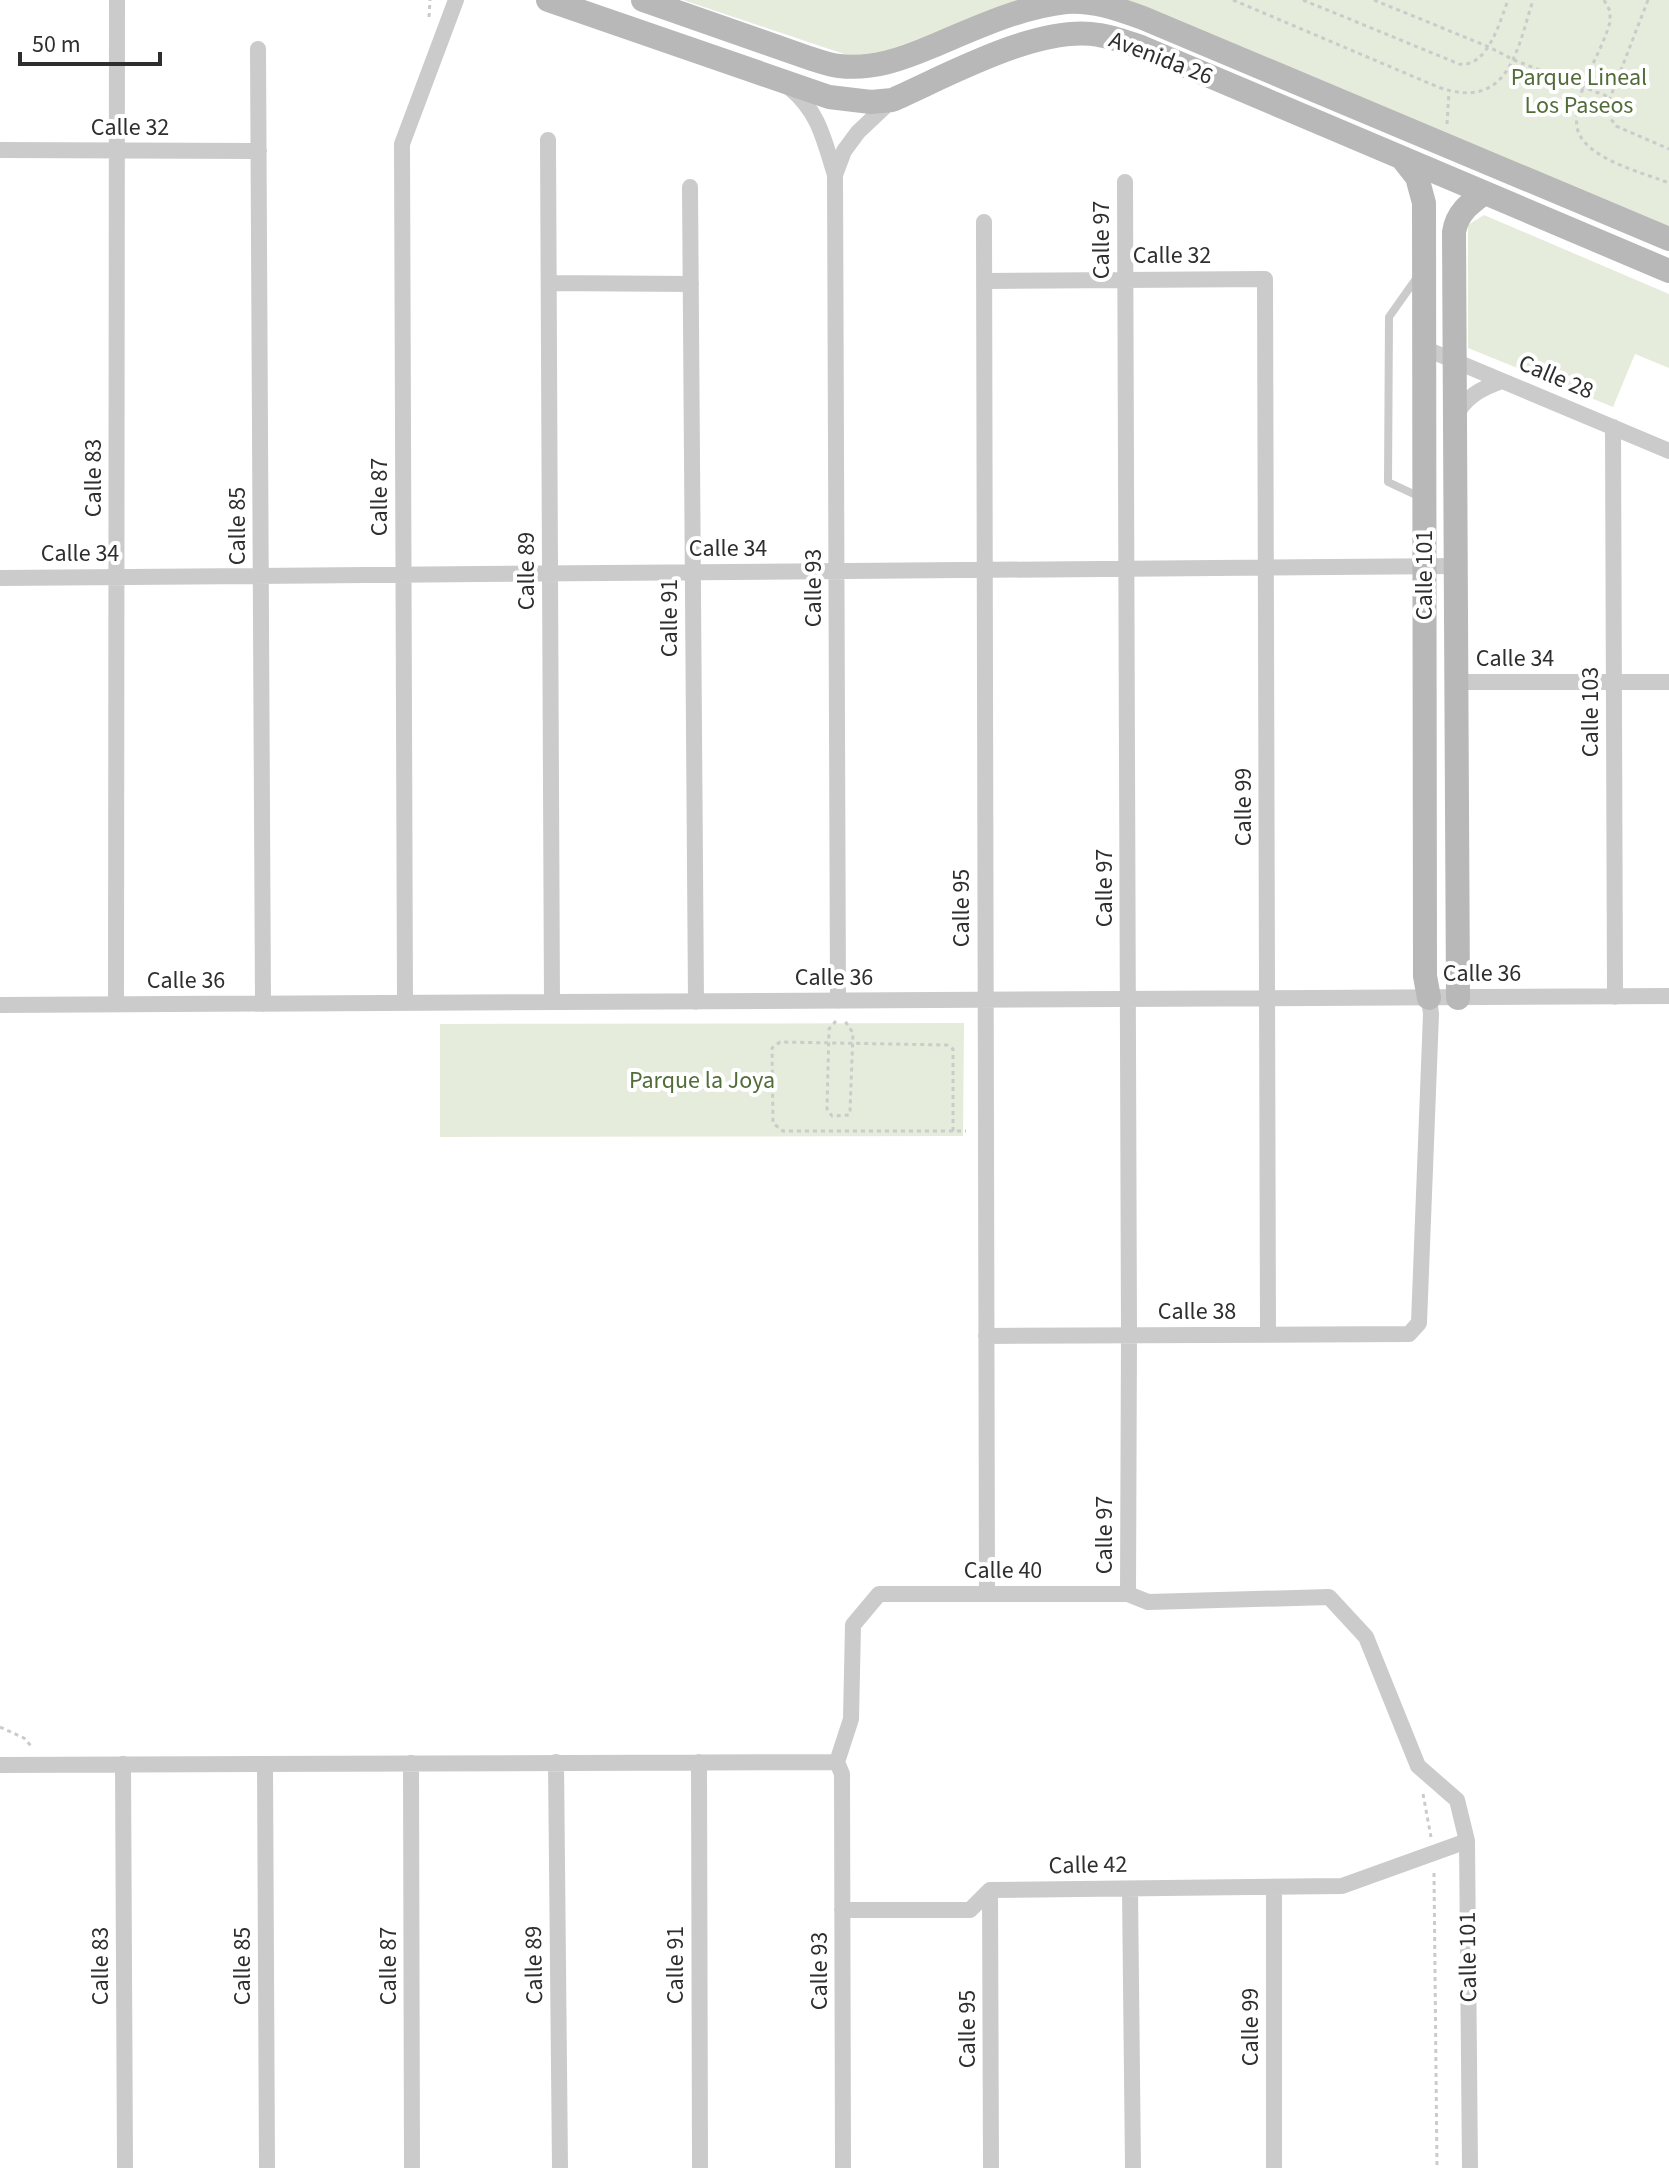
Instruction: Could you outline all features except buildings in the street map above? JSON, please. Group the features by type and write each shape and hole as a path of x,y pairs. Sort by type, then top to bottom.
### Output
{"street":[{"name":"Calle 83","path":"116,1004 117,0"},
{"name":"Calle 87","path":"405,1003 402,144 456,0"},
{"name":"Avenida 26","path":"548,0 829,97 871,102 892,100 1010,48 1063,34 1098,35 1141,47 1669,271"},
{"name":"Avenida 26","path":"643,0 809,58 836,66 855,67 892,62 1037,7 1069,2 1102,4 1143,18 1669,239"},
{"name":"Calle 85","path":"258,49 263,1004"},
{"name":"Calle 93","path":"782,81 805,101 814,115 835,175 838,1001"},
{"name":"Calle 93","path":"835,175 844,151 858,132 892,100"},
{"name":"Calle 89","path":"548,140 552,1002"},
{"name":"Calle 32","path":"0,150 259,151"},
{"name":"Calle 101","path":"1402,158 1417,177 1424,203 1425,976 1429,998"},
{"name":"Calle 97","path":"1125,182 1128,1594"},
{"name":"Calle 91","path":"690,187 696,1002"},
{"name":"Calle 101","path":"1458,998 1455,224 1464,209 1484,193"},
{"name":"Calle 95","path":"984,222 987,1594"},
{"name":"Calle 32","path":"984,281 1265,279"},
{"name":"Calle 99","path":"1265,279 1268,1334"},
{"path":"549,283 691,284"},
{"name":"Calle 28","path":"1424,348 1669,451"},
{"path":"1455,419 1459,408 1482,388 1502,381"},
{"name":"Calle 103","path":"1613,427 1615,997"},
{"name":"Calle 34","path":"0,578 1456,566"},
{"name":"Calle 34","path":"1456,682 1669,682"},
{"name":"Calle 36","path":"0,1005 1669,996"},
{"name":"Calle 38","path":"986,1336 1409,1334 1419,1323 1431,1014 1429,998"},
{"name":"Calle 93","path":"843,2168 840,1768 851,1719 853,1625 879,1594"},
{"name":"Calle 40","path":"879,1594 1128,1594 1148,1602 1329,1597 1366,1637 1418,1766"},
{"name":"Calle 89","path":"556,1762 560,2168"},
{"path":"0,1765 699,1762 840,1768"},
{"name":"Calle 91","path":"699,1762 700,2168"},
{"name":"Calle 87","path":"411,1763 412,2168"},
{"name":"Calle 83","path":"123,1764 125,2168"},
{"name":"Calle 85","path":"265,1764 267,2168"},
{"name":"Calle 101","path":"1418,1766 1457,1800 1467,1841 1470,2168"},
{"name":"Calle 42","path":"990,1890 1342,1886 1467,1841"},
{"name":"Calle 99","path":"1274,1887 1274,2168"},
{"path":"1130,1889 1133,2168"},
{"path":"842,1910 970,1910 990,1890"},
{"name":"Calle 95","path":"990,1890 991,2168"}],"lane":[{"path":"1424,268 1389,317 1388,482 1424,499"}],"path":[{"path":"1233,0 1449,90 1464,93 1481,92 1504,75 1514,60 1533,0"},
{"path":"1303,0 1466,65 1474,62 1489,47 1508,0"},
{"path":"1374,0 1609,97"},
{"path":"1604,0 1610,11 1610,22 1583,86 1577,128 1588,146 1619,164 1669,183"},
{"path":"1648,0 1607,106 1616,126 1669,149"},
{"path":"1447,128 1449,90"},
{"path":"836,1021 829,1029 828,1043 827,1109 832,1116 849,1115 850,1111 853,1043 852,1028 845,1021"},
{"path":"953,1131 953,1049 947,1045 780,1042 772,1048 773,1123 783,1131 953,1131 966,1131"},
{"path":"0,1727 24,1738 36,1755"},
{"path":"1418,1766 1434,1854 1437,2168"}],"green space":[{"path":"683,0 1020,0 881,53 856,56"},
{"name":"Parque Lineal Los Paseos","path":"1126,0 1669,0 1669,226"},
{"path":"1484,215 1669,294 1669,368 1635,354 1613,407 1468,348 1468,225"},
{"name":"Parque la Joya","path":"964,1023 963,1136 440,1137 440,1024"}]}
